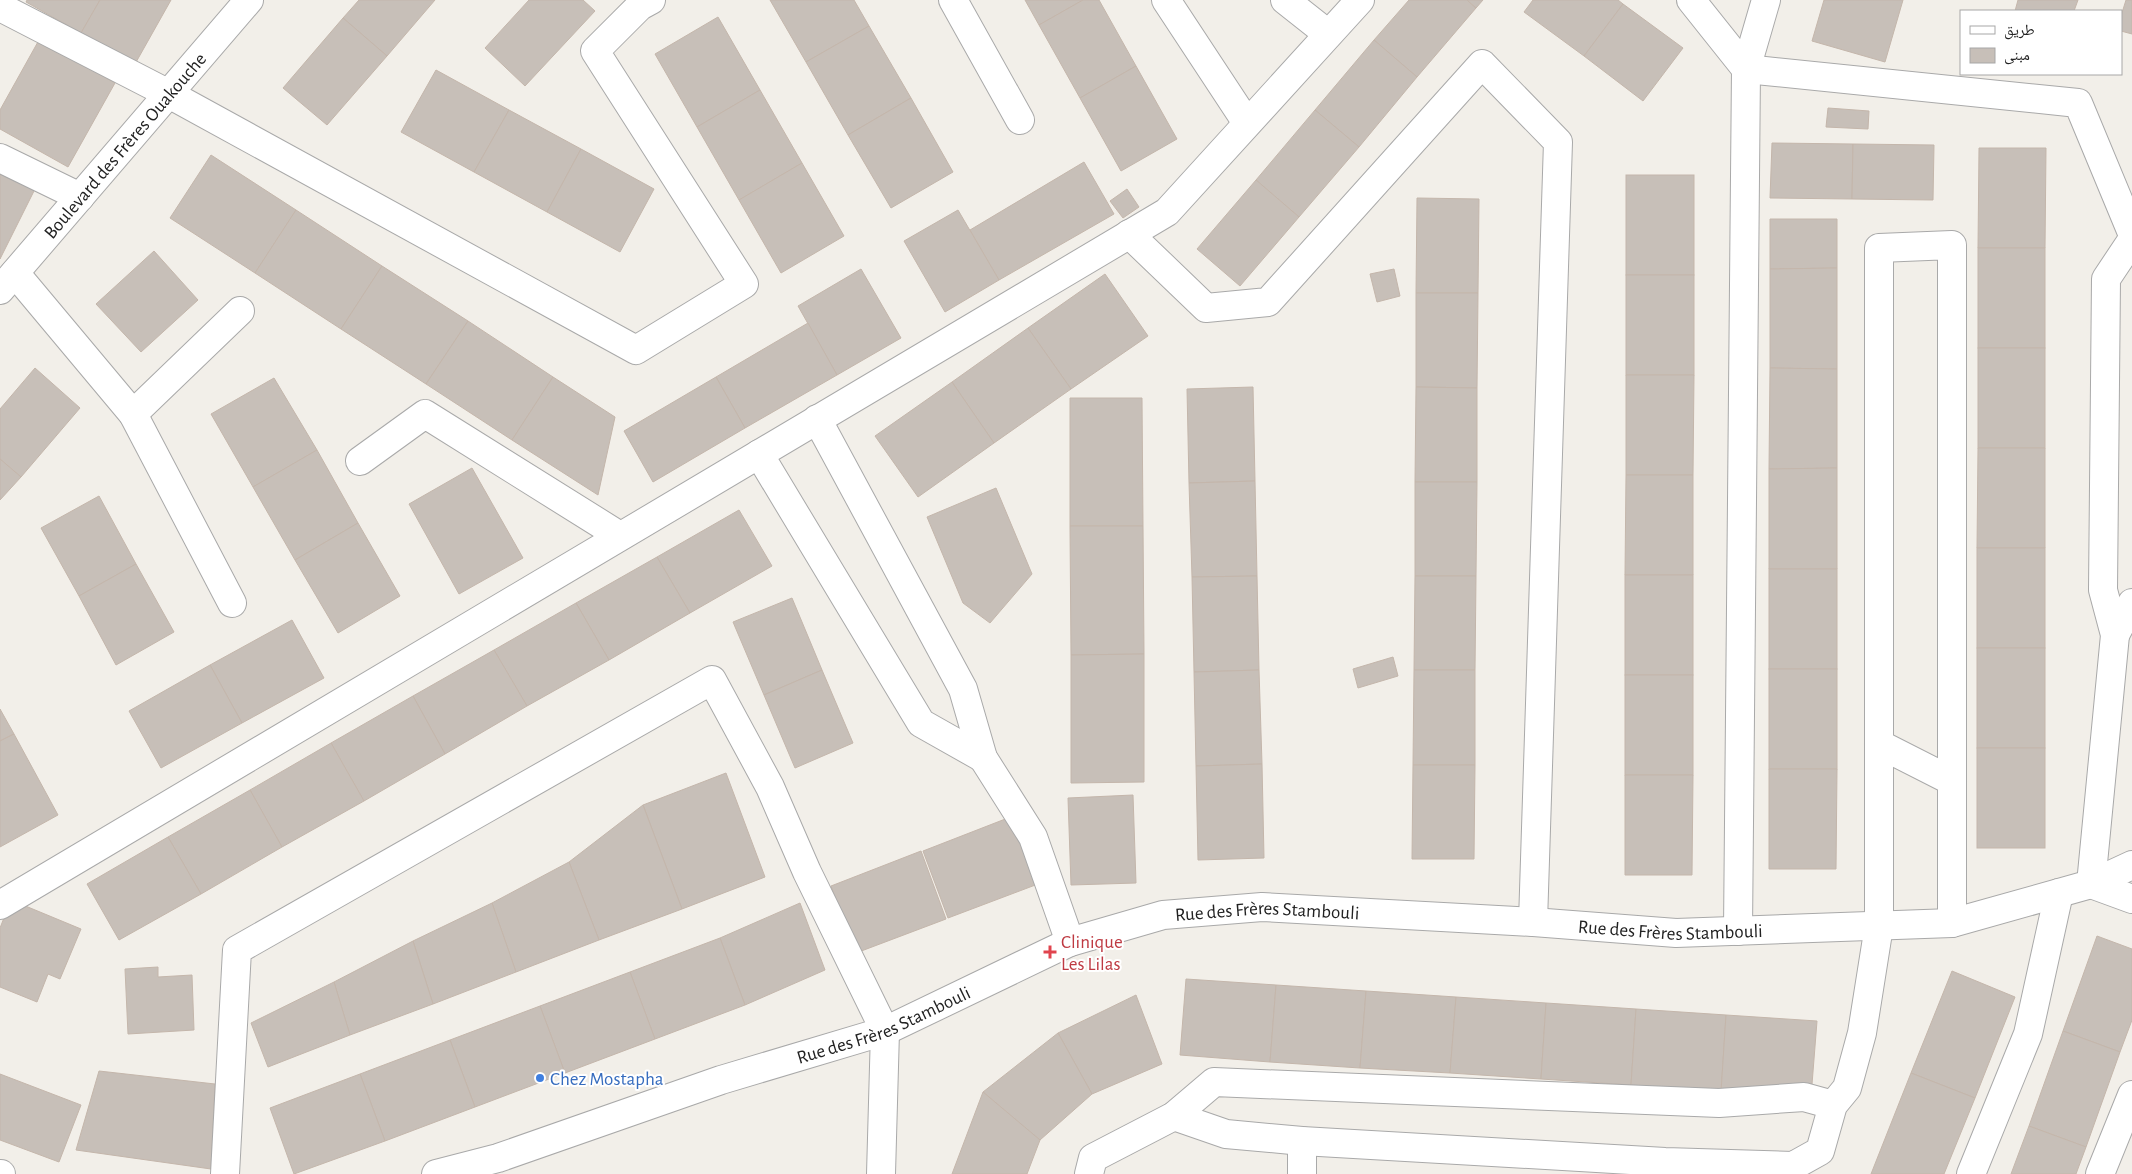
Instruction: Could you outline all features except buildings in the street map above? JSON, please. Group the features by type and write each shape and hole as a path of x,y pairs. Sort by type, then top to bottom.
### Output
{"street":[{"path":"0,7 169,94 636,350 744,284 595,50 640,6 651,0"},
{"path":"953,0 1020,120"},
{"path":"1166,0 1247,123"},
{"path":"1285,0 1328,34"},
{"path":"0,905 1167,212 1360,0"},
{"path":"1690,0 1746,69 2078,102 2132,233"},
{"path":"1738,931 1746,69 1766,0"},
{"name":"Boulevard des Frères Ouakouche","path":"7,282 169,94 242,2"},
{"path":"1129,234 1206,308 1268,302 1482,64 1558,142 1533,922"},
{"path":"0,158 80,197"},
{"path":"2132,240 2106,279 2103,590 2115,635 2091,884 2132,899"},
{"path":"1174,1116 1226,1134 1302,1141 1665,1162 1793,1166 1820,1151 1834,1105 1848,1088 1862,1033 1879,926 1879,248 1952,245 1952,923"},
{"path":"7,282 133,414 232,603"},
{"path":"133,414 240,311"},
{"path":"360,461 425,414 620,536"},
{"path":"817,419 963,689 983,758 1033,837 1070,942"},
{"path":"760,454 920,723 983,758"},
{"path":"2115,635 2132,603"},
{"path":"226,1174 237,950 712,680 770,787 807,872 885,1031 881,1174"},
{"path":"1879,744 1952,781"},
{"name":"Rue des Frères Stambouli","path":"436,1174 498,1158 721,1080 885,1031 1070,942 1163,915 1262,906 1533,922 1676,933 1952,923 2091,884 2132,865"},
{"path":"1971,1174 2028,1034 2059,893"},
{"path":"1089,1174 1093,1158 1174,1116 1214,1082 1718,1104 1804,1097 1834,1105"},
{"path":"2100,1174 2132,1094"},
{"path":"1302,1141 1302,1174"}],"place":[{"name":"Clinique Les Lilas","path":"1050,952"},
{"name":"Chez Mostapha","path":"540,1078"}]}
